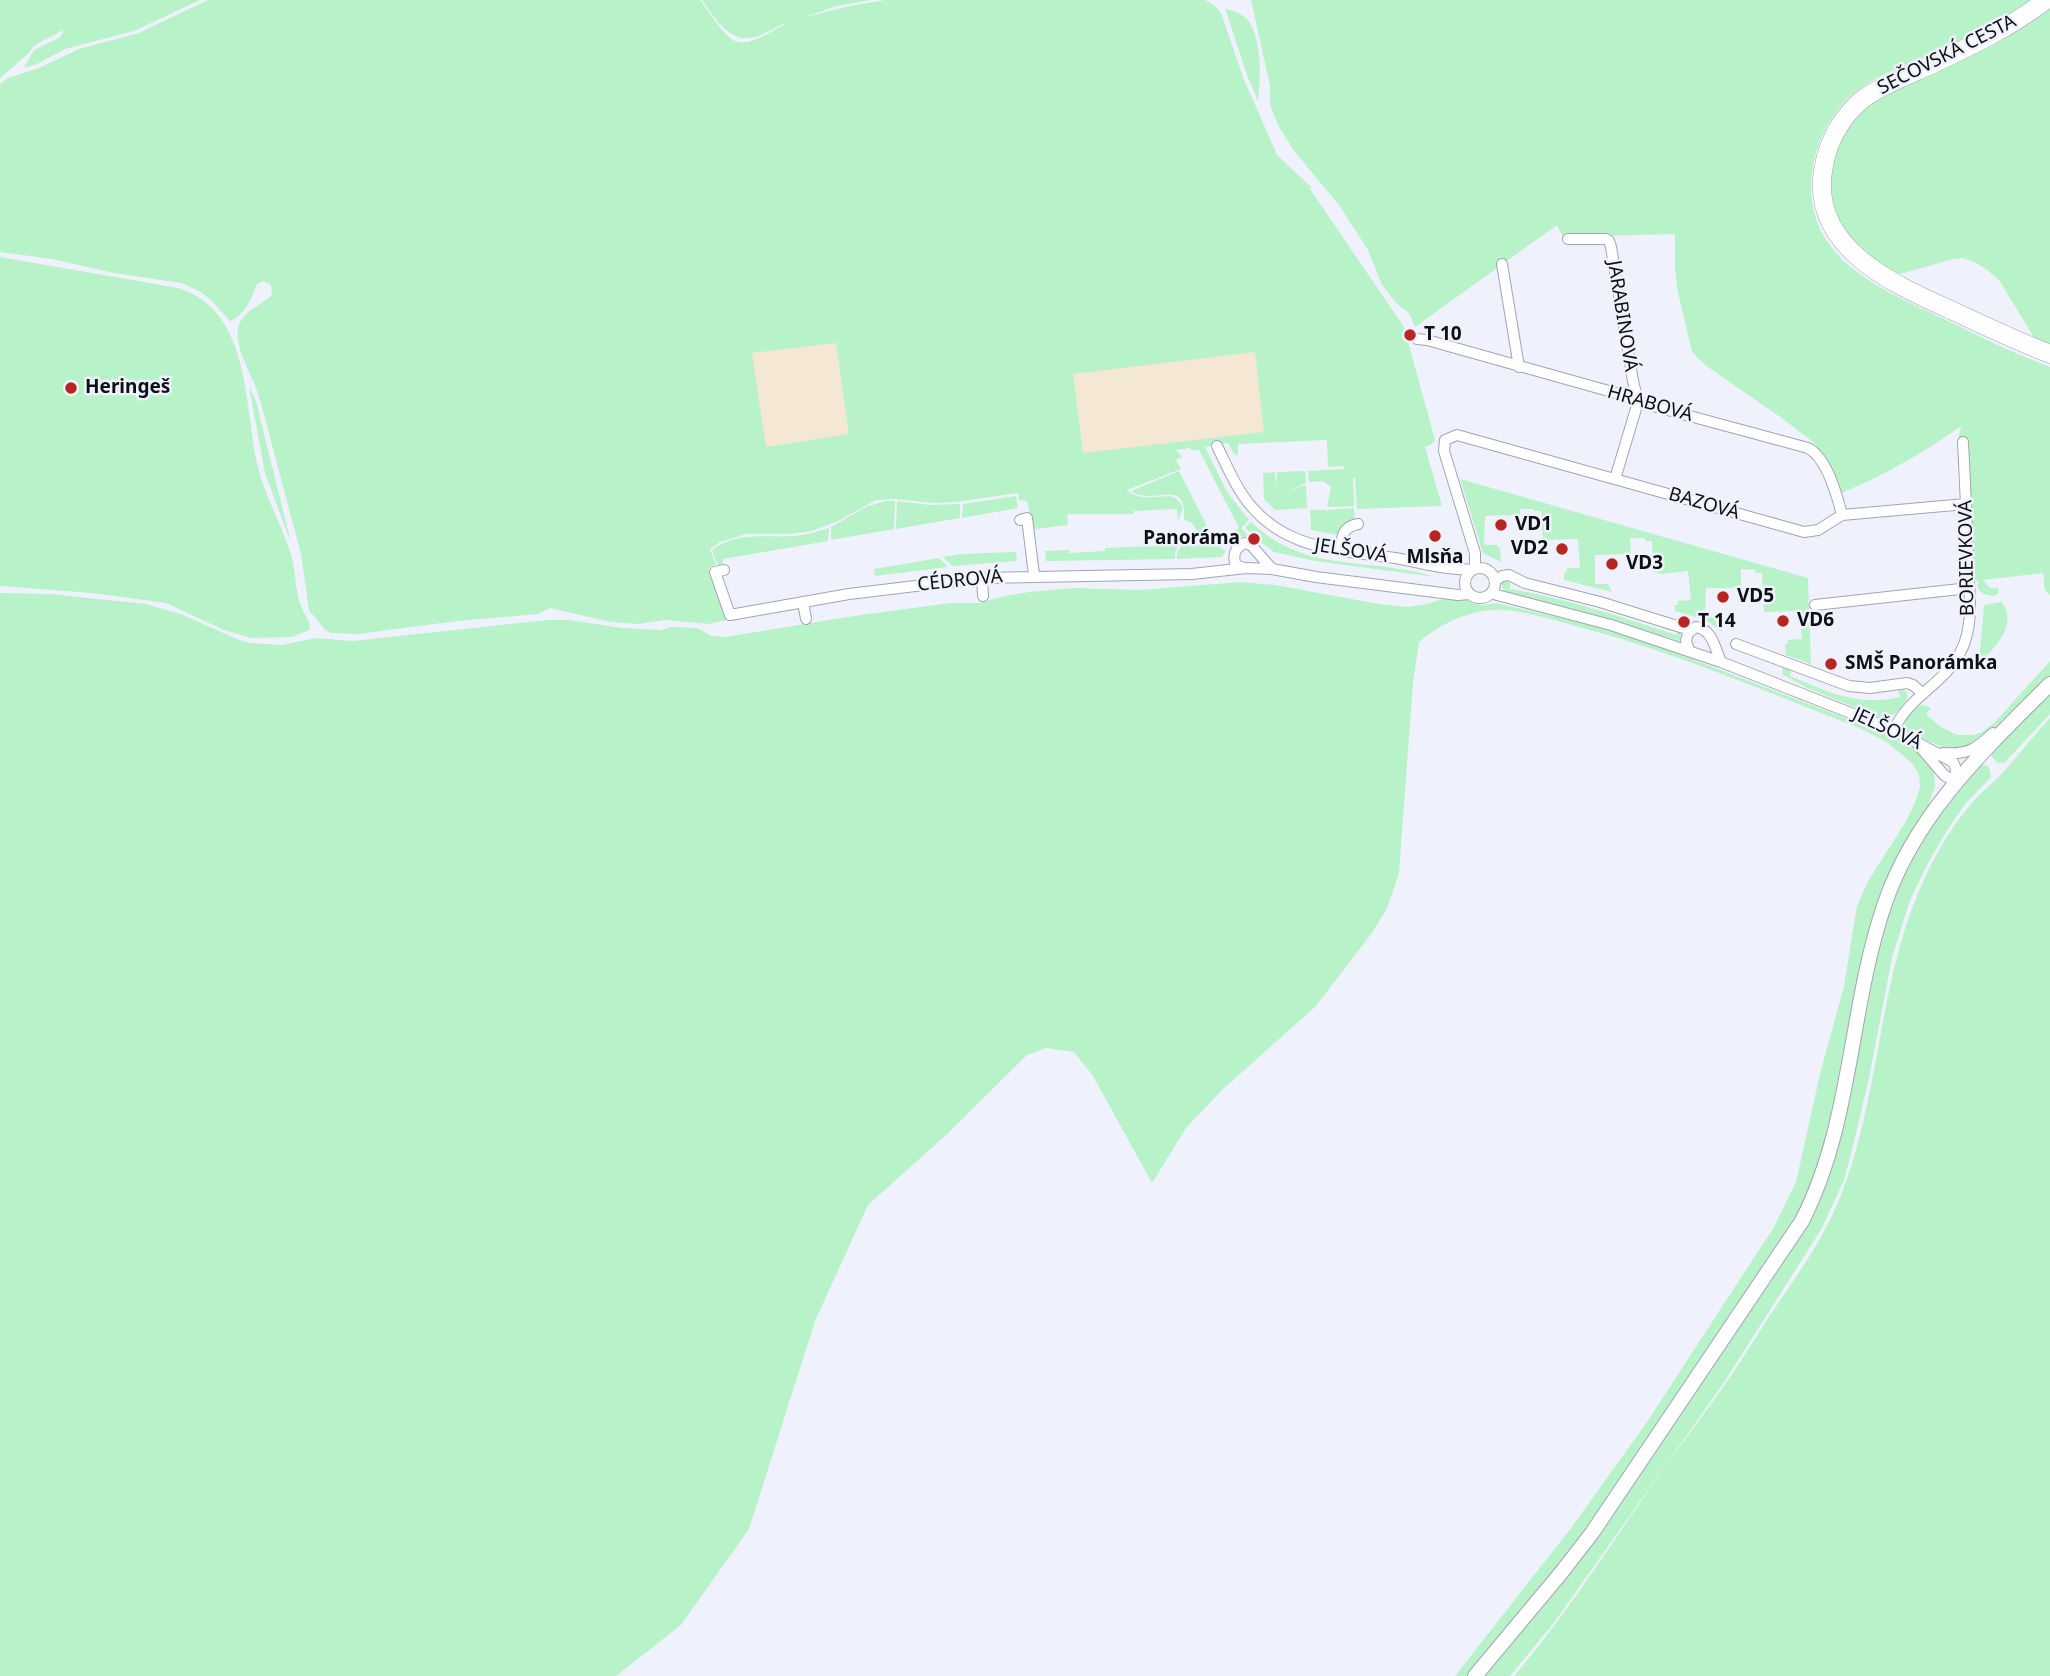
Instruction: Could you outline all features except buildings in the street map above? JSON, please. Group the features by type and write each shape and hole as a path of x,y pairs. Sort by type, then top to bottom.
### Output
{"main road":[{"name":"SEČOVSKÁ CESTA","path":"2046,0 1988,38 1887,85 1863,100 1847,116 1831,143 1822,182 1831,224 1847,247 1863,262 1889,280 1922,297 2050,354"}],"street":[{"name":"JARABINOVÁ","path":"1568,239 1601,239 1610,243 1638,402 1615,479"},
{"path":"1502,264 1519,367"},
{"name":"HRABOVÁ","path":"1417,339 1814,451 1825,467 1842,515"},
{"name":"BAZOVÁ","path":"1475,553 1444,451 1444,443 1452,436 1461,435 1804,532 1818,530 1842,515 1966,503"},
{"name":"BORIEVKOVÁ","path":"1894,730 1903,712 1956,661 1968,630 1964,442"},
{"name":"JELŠOVÁ","path":"1217,446 1248,502 1288,536 1309,544 1340,550 1448,568 1475,569"},
{"path":"1226,464 1238,459"},
{"path":"1020,520 1027,518 1034,575"},
{"path":"1340,550 1344,532 1357,524"},
{"path":"1246,568 1236,565 1234,558 1237,549 1245,543 1251,545 1272,569"},
{"path":"1475,553 1475,569"},
{"path":"1475,553 1488,570 1493,586"},
{"name":"CÉDROVÁ","path":"724,570 715,572 730,614 982,578 1034,575 1192,574 1246,568 1272,569 1458,595 1466,587"},
{"path":"1448,568 1481,598 1505,575 1509,575 1525,583 1600,601 1690,630 1700,627 1707,631 1721,662"},
{"path":"1466,587 1467,575 1475,569 1488,570"},
{"path":"982,578 983,596"},
{"name":"JELŠOVÁ","path":"1493,586 1497,595 1611,625 1689,650 1894,730 1948,758 1955,765 1955,782"},
{"path":"1815,605 1969,588"},
{"path":"803,602 806,618"},
{"path":"1689,650 1687,636 1690,630"},
{"name":"JELŠOVÁ","path":"1737,645 1849,686 1870,688 1907,683 1923,694"},
{"path":"1475,1676 1592,1533 1802,1221 1827,1163 1838,1121 1868,962 1886,900 1906,853 1955,782 2050,684"},
{"path":"1937,752 1960,754 1976,748 2020,707 2036,698"},
{"path":"1914,741 1944,775 1955,782"}],"shaded area":[{"path":"836,343 850,435 765,447 751,353"},
{"path":"1255,351 1265,432 1083,454 1073,373"}],"green space":[{"path":"0,0 200,0 134,31 65,49 24,68 34,50 59,38 62,30 35,45 0,78"},
{"path":"208,0 700,0 729,37 745,42 787,23 755,37 738,37 724,28 702,0 871,0 837,6 805,17 885,0 1205,0 1221,13 1243,77 1277,155 1312,188 1310,189 1404,327 1435,440 1425,447 1442,506 1357,509 1353,478 1354,506 1327,507 1331,487 1323,481 1309,482 1308,471 1344,469 1343,466 1328,467 1327,441 1238,444 1238,455 1234,454 1228,443 1205,447 1227,492 1249,520 1241,528 1249,536 1236,538 1233,532 1239,528 1199,450 1190,448 1176,450 1182,457 1176,460 1181,469 1127,490 1144,497 1173,497 1183,508 1178,521 1177,509 1134,511 1134,514 1069,514 1068,525 1036,529 1033,527 1027,501 1019,500 1018,493 935,503 876,500 838,521 812,531 746,534 720,542 710,549 716,565 708,568 727,620 709,624 665,620 639,624 610,622 550,608 538,614 358,634 331,633 325,630 309,610 301,554 261,405 239,343 239,326 242,319 272,295 271,285 263,281 257,284 244,310 230,321 209,298 181,283 0,252 0,84 8,78 39,68 79,49 139,33","holes":["836,343 849,434 766,447 752,353","1255,352 1264,432 1083,453 1073,374"]},
{"path":"1251,0 2032,0 1964,41 1891,71 1853,94 1837,110 1821,139 1812,172 1812,203 1820,228 1833,250 1852,268 1898,297 2050,367 2050,595 2045,590 2043,573 1983,580 1990,588 1998,588 1999,593 1994,596 1981,592 1977,585 1979,581 1973,581 1968,441 1958,441 1961,426 1902,464 1839,494 1820,451 1813,442 1705,365 1692,352 1678,292 1675,234 1563,237 1557,225 1415,327 1409,313 1397,304 1382,285 1368,250 1339,205 1295,152 1279,127 1270,105 1270,86"},
{"path":"2050,7 2050,345 2035,339 1999,280 1974,262 1963,258 1953,259 1900,274 1873,260 1842,227 1833,203 1831,179 1835,156 1842,140 1850,126 1869,106 1894,91 1987,48"},
{"path":"1225,8 1246,18 1255,34 1260,70 1258,101 1247,75"},
{"path":"0,257 178,288 202,299 219,316 240,361 260,475 292,558 299,600 310,625 309,630 292,637 251,638 224,630 166,603 92,593 0,586"},
{"path":"249,386 256,401 291,543 265,473"},
{"path":"1179,471 1215,542 1198,542 1195,528 1184,520 1184,506 1175,495 1149,496 1131,491"},
{"path":"1305,471 1306,483 1289,491 1306,485 1307,508 1275,510 1264,499 1263,473 1275,472 1276,487 1277,472"},
{"path":"1460,479 1808,578 1811,664 1786,655 1785,644 1788,644 1788,640 1802,639 1799,611 1764,612 1762,573 1741,569 1741,586 1706,588 1705,617 1720,620 1722,632 1706,620 1675,611 1678,601 1691,600 1688,571 1662,574 1653,572 1652,541 1645,541 1645,538 1630,538 1631,554 1595,555 1595,584 1608,584 1612,592 1564,580 1567,568 1580,568 1578,539 1543,540 1541,511 1520,509 1520,514 1485,516 1484,545 1497,545 1501,562 1483,553"},
{"path":"1016,496 1018,508 962,518 963,504"},
{"path":"895,501 894,529 831,540 831,527 866,507"},
{"path":"897,501 930,505 960,504 960,518 896,529"},
{"path":"1354,508 1355,520 1344,525 1339,519 1343,526 1338,535 1311,530 1310,510 1326,510 1328,514 1327,510"},
{"path":"1251,522 1272,539 1316,557 1435,577 1315,561 1274,552 1245,527"},
{"path":"829,528 828,541 723,559 723,566 718,566 712,550 731,540 795,536"},
{"path":"1179,545 1175,559 1046,561 1045,551 1069,550 1069,553 1105,551 1105,548"},
{"path":"1182,545 1217,545 1226,551 1222,557 1177,559 1177,552"},
{"path":"1016,552 1017,561 952,566 943,557 960,554"},
{"path":"939,558 948,567 875,576 874,569"},
{"path":"1511,578 1510,589 1572,603 1677,635 1677,629 1681,632 1680,641 1583,611 1511,595 1503,589 1501,583 1502,580"},
{"path":"1240,582 1275,585 1408,607 1446,598 1466,599 1476,604 1497,603 1594,626 1648,642 1884,733 1924,756 1934,771 1935,786 1926,812 1898,859 1826,1149 1797,1218 1578,1544 1469,1676 1455,1676 1571,1528 1645,1425 1774,1227 1796,1182 1820,1074 1844,986 1857,906 1868,881 1905,823 1920,787 1919,775 1912,763 1888,743 1864,730 1723,674 1616,637 1547,618 1501,610 1461,617 1443,625 1419,642 1413,683 1399,873 1387,908 1372,933 1315,1007 1223,1089 1186,1128 1152,1183 1093,1076 1074,1052 1046,1048 1027,1055 946,1135 868,1205 815,1321 749,1529 681,1625 616,1676 0,1676 0,593 51,594 145,604 181,614 239,640 282,645 316,638 353,641 547,620 569,620 622,628 697,628 712,636 725,637 950,603 979,603 1029,592 1074,588 1141,590"},
{"path":"2002,602 2007,611 2005,630 1995,647 1974,669 1980,652 1984,605"},
{"path":"2050,661 2050,677 1975,745 1949,750 1910,733 1905,725 1910,712 1923,705 1931,708 1926,714 1941,727 1957,735 1982,732 1994,723"},
{"path":"1783,666 1792,669 1790,676 1844,696 1885,700 1900,697 1898,689 1906,691 1908,697 1894,714 1882,718 1805,687 1782,674"},
{"path":"2050,692 2050,714 2005,762 1998,763 1992,753"},
{"path":"2050,718 2050,1676 1514,1676 1575,1596 1721,1390 1825,1230 1839,1200 1863,1124 1895,967 1905,928 1924,880 1940,848 1960,818"},
{"path":"1979,765 1989,767 1991,777 1965,804 1948,829 1910,900 1892,958 1851,1154 1844,1180 1822,1228 1723,1384 1553,1624 1510,1676 1481,1676 1806,1223 1890,902 1931,821"}],"place":[{"name":"T 10","path":"1410,335"},
{"name":"Heringeš","path":"71,388"},
{"name":"VD1","path":"1501,525"},
{"name":"Mlsňa","path":"1435,536"},
{"name":"Panoráma","path":"1254,539"},
{"name":"VD2","path":"1562,549"},
{"name":"VD3","path":"1612,564"},
{"name":"VD5","path":"1723,597"},
{"name":"VD6","path":"1783,621"},
{"name":"T 14","path":"1684,622"},
{"name":"SMŠ Panorámka","path":"1831,664"}]}
